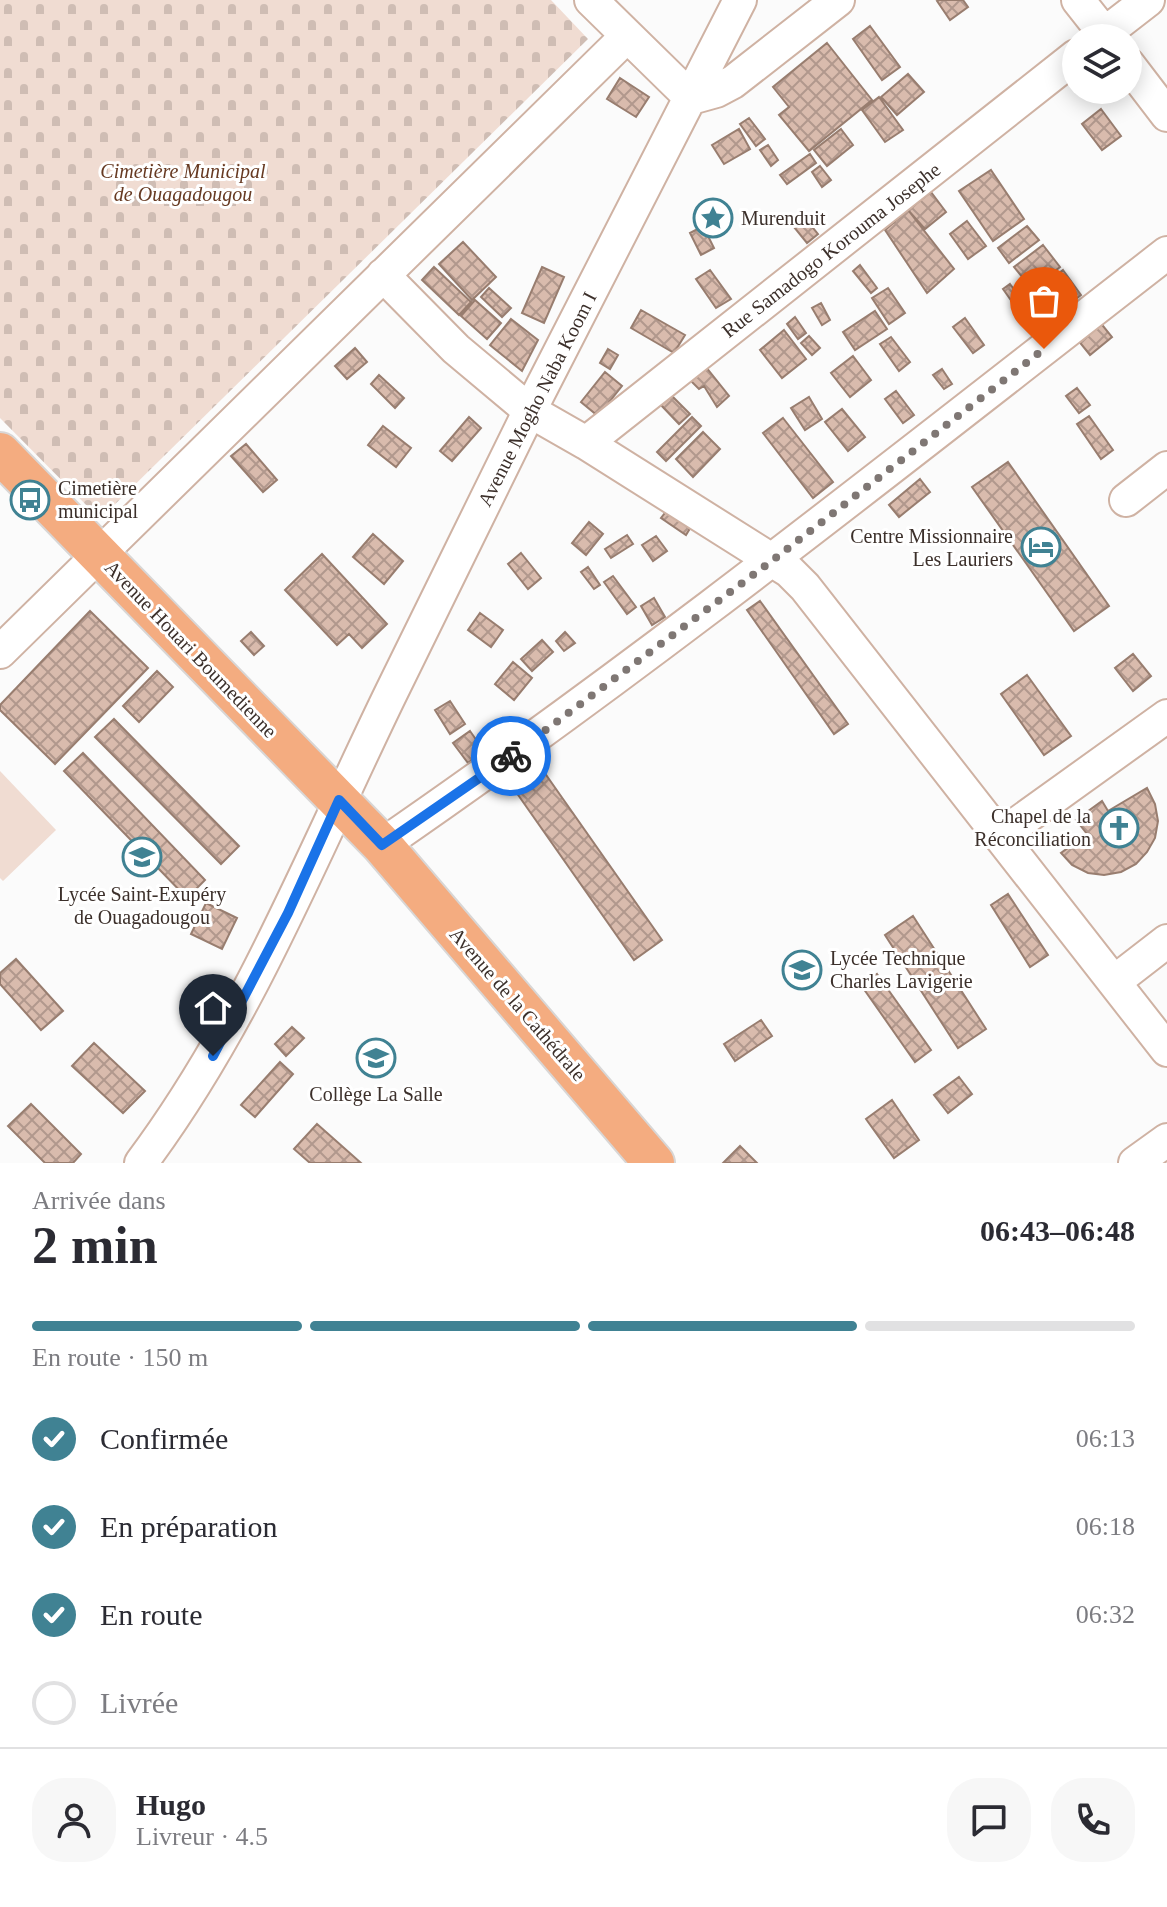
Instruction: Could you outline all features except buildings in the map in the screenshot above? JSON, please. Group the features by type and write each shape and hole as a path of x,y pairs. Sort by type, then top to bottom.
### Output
{"main road":[{"name":"Avenue Houari Boumedienne","path":"0,453 382,845"},
{"name":"Avenue de la Cathédrale","path":"382,845 654,1163"}],"street":[{"path":"591,0 691,98 733,82 838,0"},
{"name":"Avenue Mogho Naba Koom I","path":"141,1163 171,1123 213,1056 288,913 339,800 530,411 740,0"},
{"path":"1078,0 1095,24"},
{"path":"1119,24 1148,0"},
{"path":"0,652 627,36"},
{"name":"Rue Samadogo Korouma Josephe","path":"586,443 1062,67"},
{"path":"1142,82 1167,115"},
{"path":"382,845 508,759 773,560 1167,253"},
{"path":"383,275 456,349 530,411 773,560 805,587 1167,1050"},
{"path":"1126,500 1167,468"},
{"path":"1000,836 1167,716"},
{"path":"1114,982 1167,941"},
{"path":"1135,1163 1167,1140"}],"green space":[{"name":"Cimetière Municipal de Ouagadougou","path":"0,0 551,0 588,39 100,519 0,418"},
{"path":"0,771 56,830 3,881 0,878"}],"way so far":[{"path":"511,756 773,560 1044,349"}],"place":[{"name":"Murenduit","path":"713,218"},
{"name":"Cimetière municipal","path":"30,500"},
{"name":"Centre Missionnaire Les Lauriers","path":"1041,547"},
{"name":"Chapel de la Réconciliation","path":"1119,828"},
{"name":"Lycée Saint-Exupéry de Ouagadougou","path":"142,857"},
{"name":"Lycée Technique Charles Lavigerie","path":"802,970"},
{"name":"Collège La Salle","path":"376,1058"}],"route":[{"path":"213,1056 288,913 339,800 382,845 511,756"}]}
